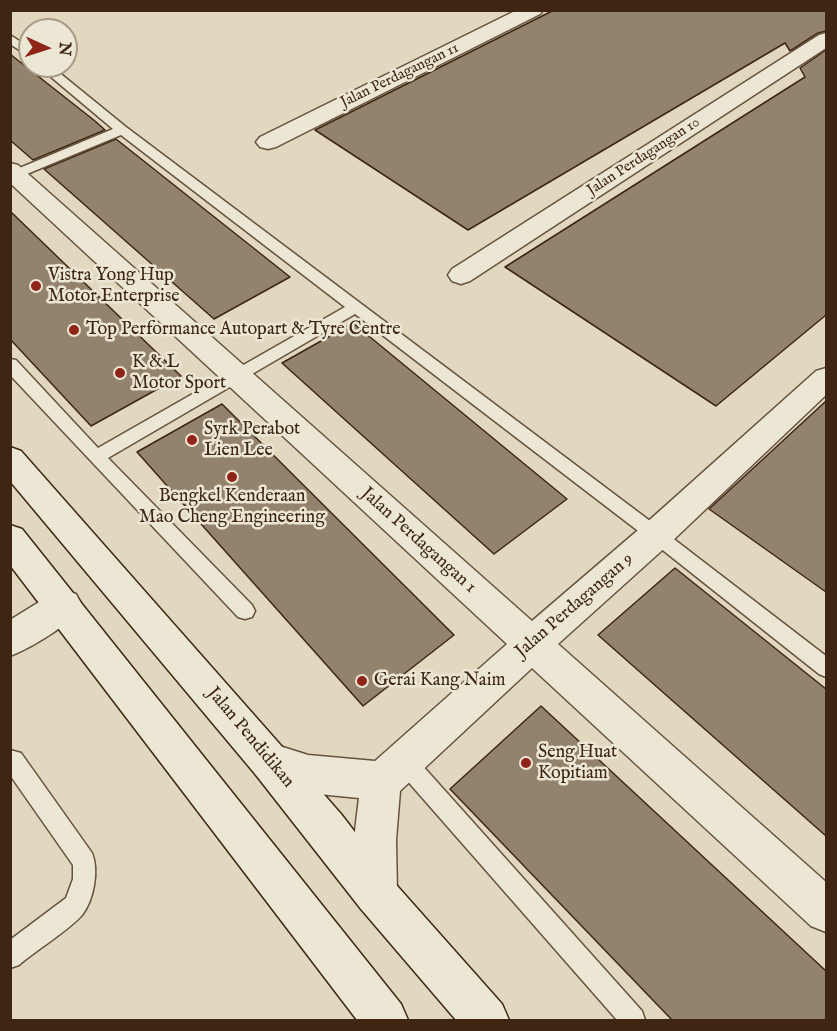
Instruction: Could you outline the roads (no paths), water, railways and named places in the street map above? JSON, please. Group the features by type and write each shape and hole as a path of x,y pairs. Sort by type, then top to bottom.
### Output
{"street":[{"name":"Jalan Perdagangan 11","path":"268,142 533,10"},
{"name":"Jalan Perdagangan 10","path":"461,275 826,39"},
{"name":"Jalan Perdagangan 1","path":"12,174 826,911"},
{"name":"Jalan Perdagangan 9","path":"393,771 656,535 826,378"},
{"name":"Jalan Pendidikan","path":"10,459 270,762 376,894 486,1020"},
{"path":"10,539 64,605 385,1020"},
{"path":"10,640 64,605"},
{"path":"270,762 308,774 393,771 375,840 376,894"}],"lane":[{"path":"59,78 122,130 656,535 826,668"},
{"path":"12,174 122,130"},
{"path":"96,457 356,308"},
{"path":"10,364 245,611"},
{"path":"10,760 84,861 86,879 74,906 10,956"},
{"path":"393,771 633,1020"}],"place":[{"name":"Vistra Yong Hup Motor Enterprise","path":"36,286"},
{"name":"Top Performance Autopart & Tyre Centre","path":"74,330"},
{"name":"K & L Motor Sport","path":"120,373"},
{"name":"Syrk Perabot Lien Lee","path":"192,440"},
{"name":"Bengkel Kenderaan Mao Cheng Engineering","path":"232,477"},
{"name":"Gerai Kang Naim","path":"362,681"},
{"name":"Seng Huat Kopitiam","path":"526,763"}]}
